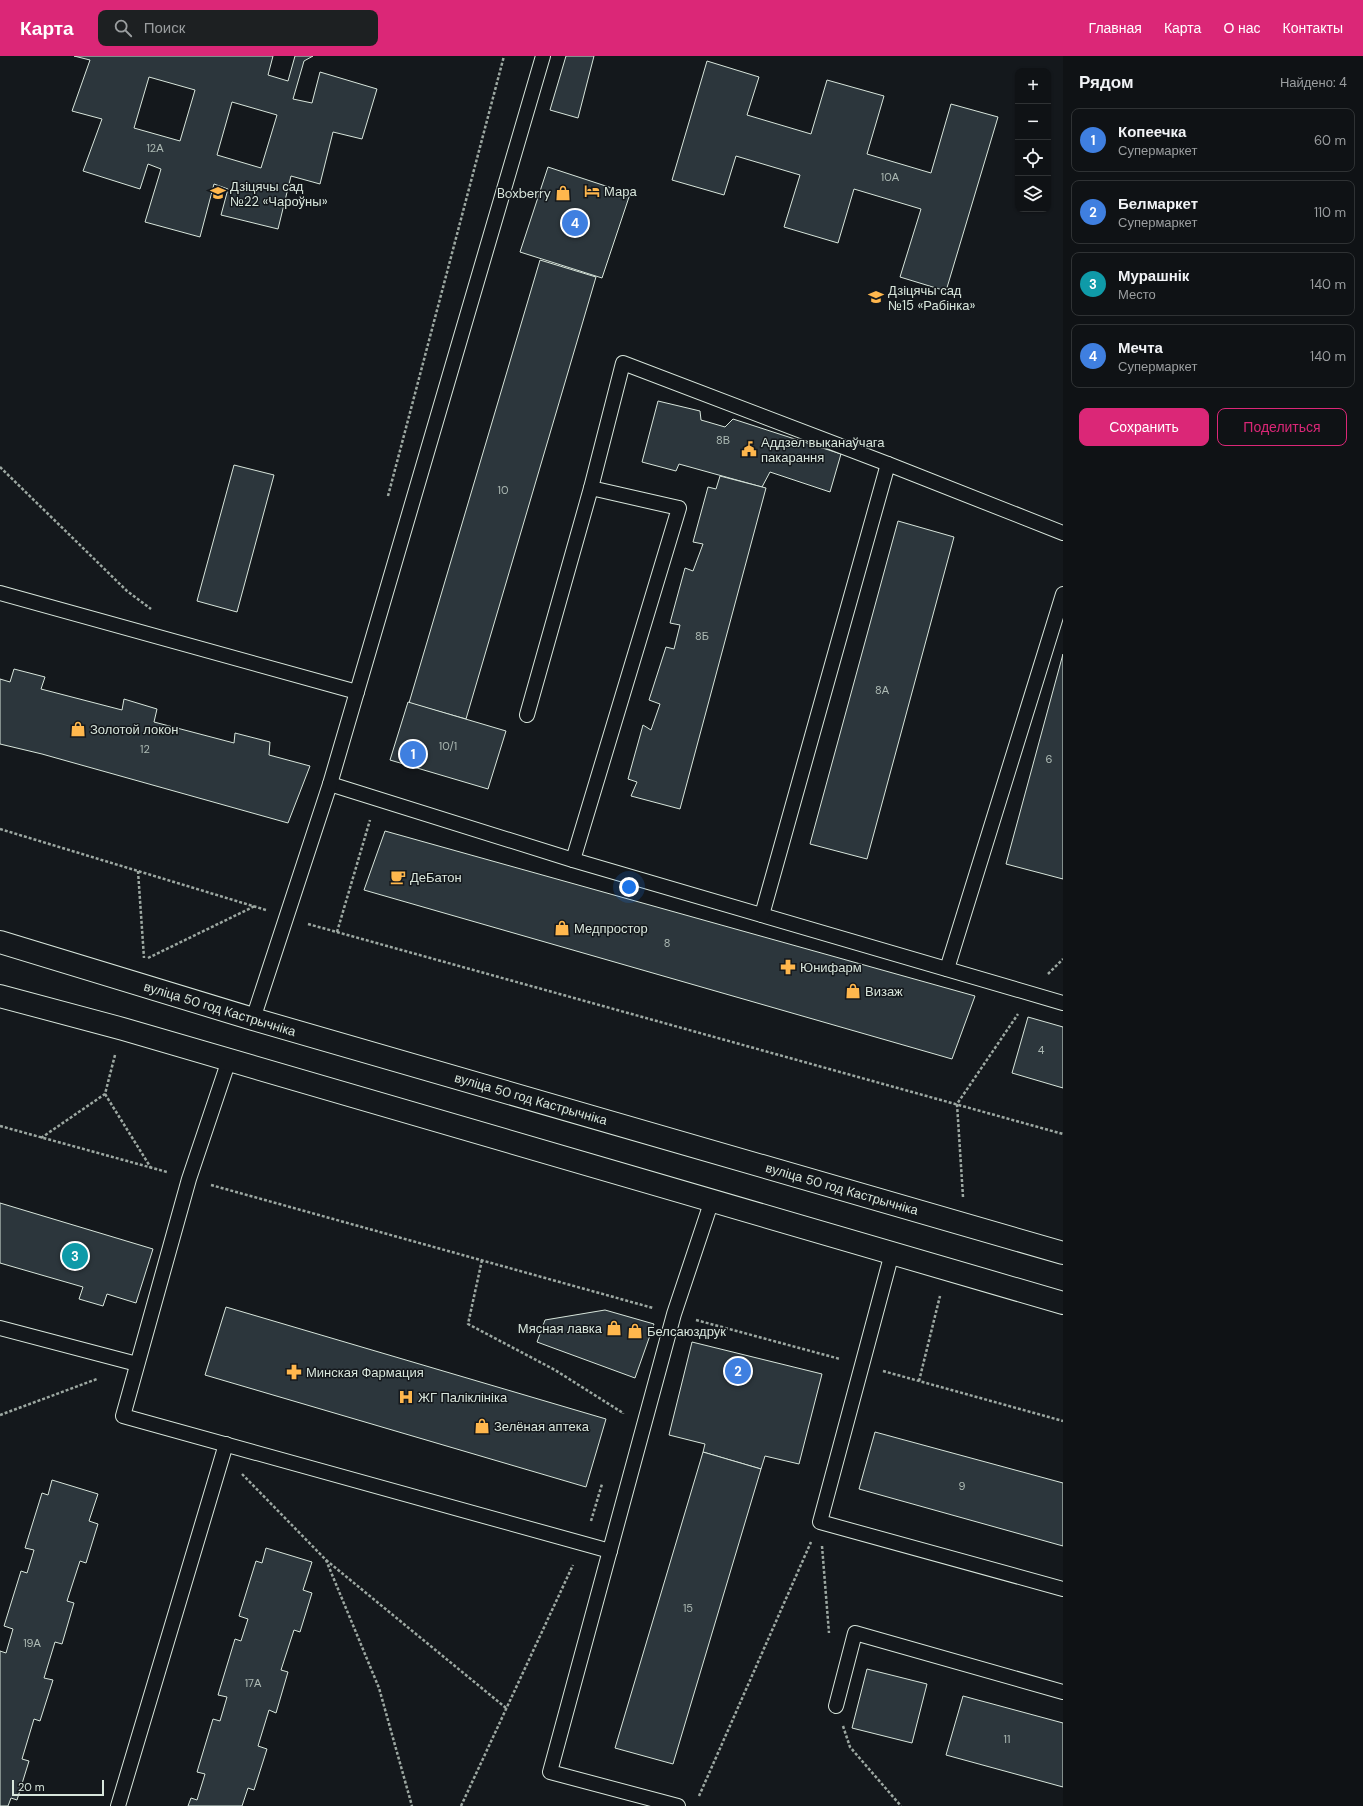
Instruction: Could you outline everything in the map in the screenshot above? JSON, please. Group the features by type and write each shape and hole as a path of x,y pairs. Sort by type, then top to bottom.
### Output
{"main road":[{"name":"вуліца 50 год Кастрычніка","path":"0,942 253,1019 1063,1252"},
{"path":"0,996 229,1060 1063,1303"}],"lane":[{"path":"253,1019 330,784 543,56"},
{"path":"527,715 591,488 623,363 1063,532"},
{"path":"762,915 888,464"},
{"path":"573,860 679,508 591,488"},
{"path":"0,593 357,692"},
{"path":"947,969 1063,594"},
{"path":"330,784 573,860 1063,1003"},
{"path":"229,1060 189,1178 122,1416 224,1449 610,1551"},
{"path":"678,1806 550,1772 674,1314 712,1200"},
{"path":"892,1253 820,1522 1063,1589"},
{"path":"0,1328 137,1364"},
{"path":"118,1806 224,1449"},
{"path":"836,1706 855,1633 1063,1692"}],"path":[{"path":"386,502 504,56"},
{"path":"0,467 127,591 152,610"},
{"path":"0,829 256,906 287,918 1063,1134"},
{"path":"144,960 256,906"},
{"path":"957,1104 1030,994 1063,959"},
{"path":"105,1094 151,1168"},
{"path":"0,1126 1063,1421"},
{"path":"0,1415 137,1364"},
{"path":"224,1449 326,1560 506,1708"},
{"path":"698,1799 820,1522"},
{"path":"326,1560 379,1688 412,1806"}],"building":[{"path":"74,56 273,56 268,75 288,81 295,56 313,56 304,61 293,99 312,103 320,72 377,89 362,139 333,132 320,184 291,176 278,229 221,215 228,189 214,184 200,237 145,222 161,169 148,164 140,189 83,171 102,119 72,111 90,60","holes":["149,77 195,90 180,141 134,128","232,102 277,115 261,168 217,155"]},
{"path":"566,56 594,56 578,118 550,110"},
{"path":"707,61 759,77 747,115 811,134 827,80 884,96 867,154 931,173 951,104 998,117 946,291 900,277 921,209 854,189 838,243 784,227 800,175 736,156 724,195 672,180"},
{"path":"548,167 630,194 602,278 520,252"},
{"path":"540,260 596,277 466,719 409,703"},
{"path":"658,401 700,411 701,420 725,427 733,419 841,454 830,492 770,472 762,487 679,464 676,471 642,462"},
{"path":"234,465 274,475 237,612 197,601"},
{"path":"720,476 766,488 680,809 631,796 637,782 628,779 643,725 651,730 660,704 649,700 666,647 674,649 680,625 670,623 685,568 693,571 703,544 693,542 708,487 716,489"},
{"path":"898,521 954,537 867,859 810,844"},
{"path":"1063,654 1063,879 1006,864"},
{"path":"14,669 45,677 41,689 122,710 124,699 157,709 154,722 234,743 235,733 270,742 269,755 310,766 288,823 42,754 0,744 0,679 10,682"},
{"path":"408,702 506,731 488,789 390,760"},
{"path":"385,831 975,996 952,1059 364,890"},
{"path":"1028,1017 1063,1027 1063,1088 1012,1073"},
{"path":"0,1203 153,1249 136,1303 107,1294 103,1306 79,1299 83,1287 0,1263"},
{"name":"ЖГ Паліклініка","path":"226,1307 606,1419 586,1487 205,1375"},
{"path":"605,1310 654,1324 635,1378 537,1342 545,1320"},
{"path":"692,1342 822,1374 799,1464 765,1456 761,1469 703,1452 705,1444 669,1435"},
{"path":"875,1432 1063,1483 1063,1546 859,1489"},
{"path":"703,1452 761,1469 673,1764 615,1748"},
{"path":"52,1480 98,1494 89,1521 98,1524 86,1563 80,1561 67,1601 74,1603 62,1644 55,1642 44,1678 53,1680 40,1721 34,1719 22,1759 29,1761 17,1800 11,1798 8,1806 0,1806 0,1651 6,1653 13,1629 4,1626 21,1571 27,1573 34,1550 25,1548 42,1493 48,1495"},
{"path":"266,1548 312,1562 303,1590 312,1593 300,1632 294,1630 281,1670 288,1672 276,1713 269,1710 258,1746 267,1749 254,1790 248,1788 242,1806 188,1806 191,1798 197,1800 205,1774 197,1772 213,1719 220,1721 227,1697 218,1695 235,1639 241,1641 248,1619 239,1616 256,1561 262,1563"},
{"path":"867,1669 927,1684 912,1743 852,1728"},
{"path":"963,1696 1063,1723 1063,1787 946,1755"}],"place":[{"name":"Мара","path":"592,191"},
{"name":"Дзіцячы сад №22 «Чароўны»","path":"218,193"},
{"name":"Boxberry","path":"563,193"},
{"name":"Мечта","path":"575,223"},
{"name":"Дзіцячы сад №15 «Рабінка»","path":"876,297"},
{"name":"Аддзел выканаўчага пакарання","path":"749,449"},
{"name":"Золотой локон","path":"78,729"},
{"name":"Копеечка","path":"413,754"},
{"name":"ДеБатон","path":"398,877"},
{"name":"Медпростор","path":"562,928"},
{"name":"Юнифарм","path":"788,967"},
{"name":"Визаж","path":"853,991"},
{"name":"Мурашнік","path":"75,1256"},
{"name":"Мясная лавка","path":"614,1328"},
{"name":"Белсаюздрук","path":"635,1331"},
{"name":"Белмаркет","path":"738,1371"},
{"name":"Минская Фармация","path":"294,1372"},
{"name":"ЖГ Паліклініка","path":"406,1397"},
{"name":"Зелёная аптека","path":"482,1426"}]}
